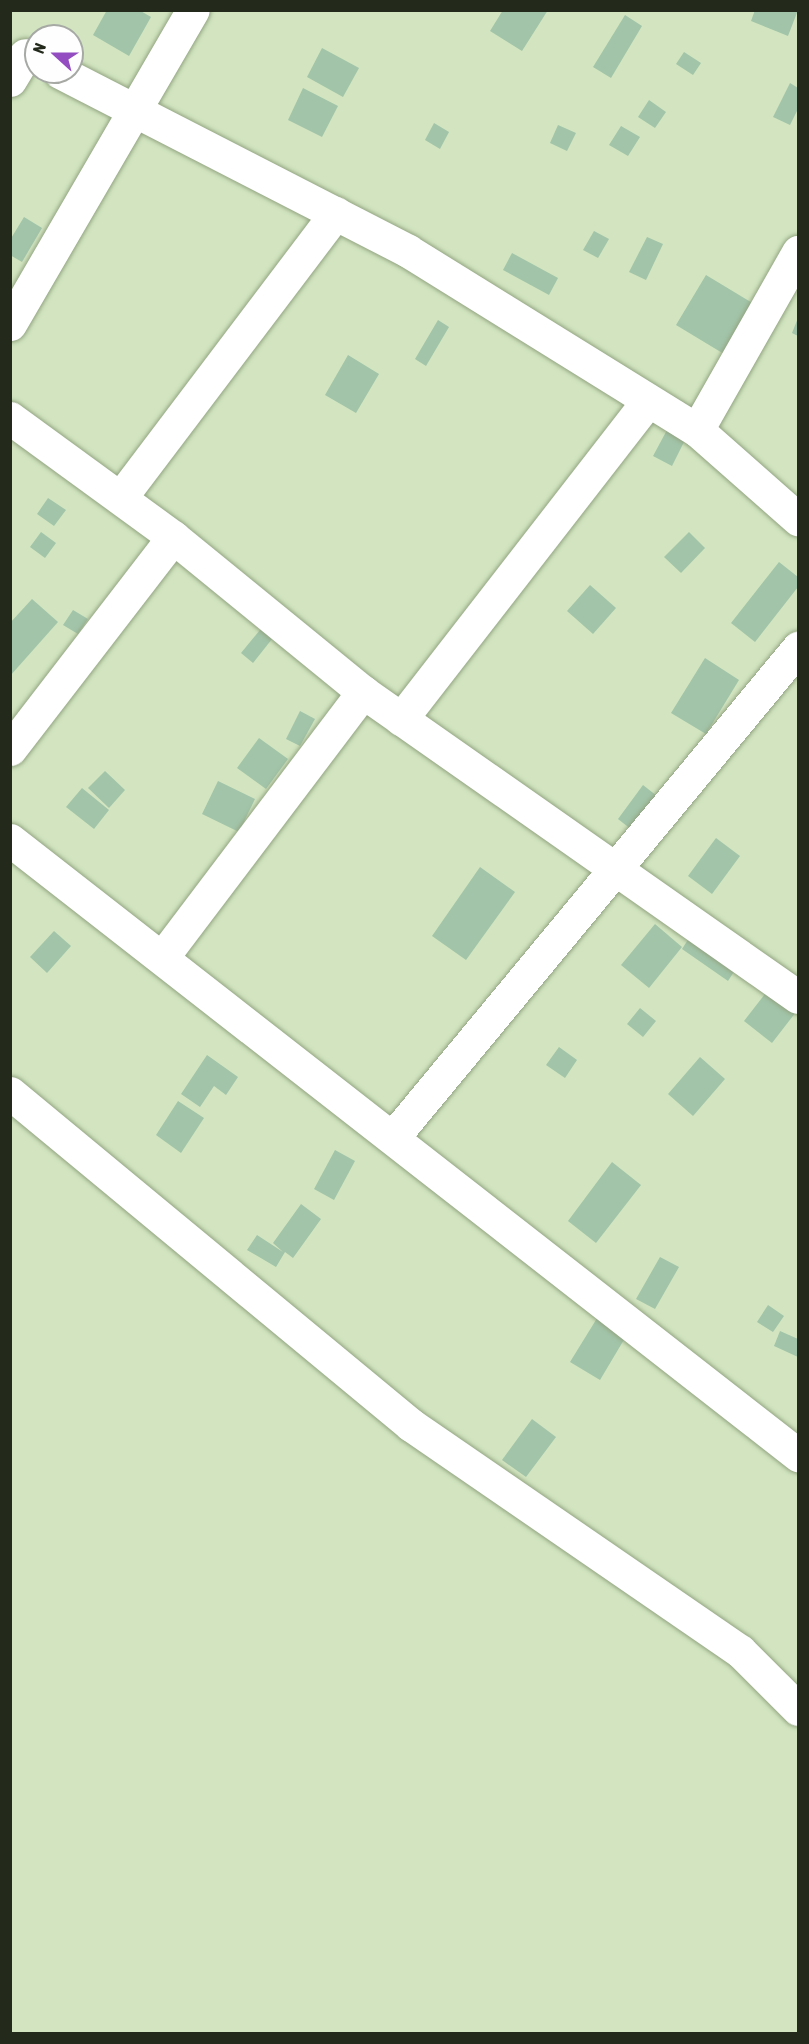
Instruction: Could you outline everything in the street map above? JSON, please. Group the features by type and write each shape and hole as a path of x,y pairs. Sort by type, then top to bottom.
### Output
{"street":[{"path":"10,324 193,10"},
{"path":"84,84 408,251 697,430 795,507"},
{"path":"121,497 336,213"},
{"path":"697,430 798,252"},
{"path":"401,718 648,400"},
{"path":"15,429 121,497 363,692 798,997"},
{"path":"10,749 173,537"},
{"path":"394,1136 798,648"},
{"path":"164,955 363,692"},
{"path":"10,840 164,955 798,1455"},
{"path":"10,1093 411,1425 740,1651 798,1709"}],"building":[{"path":"107,10 139,10 151,17 129,56 93,35"},
{"path":"503,10 548,10 522,51 490,31"},
{"path":"755,10 798,10 788,36 751,21"},
{"path":"625,15 642,26 611,78 593,67"},
{"path":"322,48 359,68 343,97 307,77"},
{"path":"684,52 701,63 693,75 676,64"},
{"path":"790,83 798,88 798,109 790,125 773,117"},
{"path":"303,88 338,106 322,137 288,120"},
{"path":"649,100 666,112 655,128 638,117"},
{"path":"434,123 449,132 440,149 425,140"},
{"path":"558,125 576,133 567,151 550,143"},
{"path":"621,126 640,137 628,156 609,145"},
{"path":"24,217 42,228 22,262 10,255 10,240"},
{"path":"594,231 609,239 598,258 583,250"},
{"path":"647,237 663,244 646,280 629,272"},
{"path":"512,253 558,278 549,295 503,270"},
{"path":"706,275 754,304 724,354 676,325"},
{"path":"798,318 798,336 792,333"},
{"path":"438,320 449,327 426,366 415,359"},
{"path":"348,355 379,374 356,413 325,395"},
{"path":"667,430 685,440 672,466 653,456"},
{"path":"48,498 66,510 54,526 37,514"},
{"path":"41,532 56,543 45,558 30,547"},
{"path":"689,532 705,548 681,573 664,557"},
{"path":"779,562 798,577 798,587 755,642 731,623"},
{"path":"590,585 616,608 593,634 567,611"},
{"path":"32,599 58,622 10,676 10,623"},
{"path":"73,610 88,619 78,634 63,625"},
{"path":"264,625 276,634 253,663 241,653"},
{"path":"705,658 739,680 706,734 671,713"},
{"path":"300,711 315,719 300,746 286,739"},
{"path":"259,738 288,759 266,789 237,768"},
{"path":"105,771 125,790 109,808 88,788"},
{"path":"218,781 255,799 239,832 202,814"},
{"path":"643,785 657,796 632,830 618,819"},
{"path":"82,788 109,810 94,829 66,807"},
{"path":"716,838 740,856 712,894 688,876"},
{"path":"480,867 515,892 466,960 432,936"},
{"path":"655,924 682,947 649,988 621,965"},
{"path":"54,931 71,946 47,973 30,957"},
{"path":"693,932 739,964 728,981 682,949"},
{"path":"768,990 796,1012 772,1043 744,1021"},
{"path":"640,1008 656,1021 643,1037 627,1024"},
{"path":"559,1047 577,1060 565,1078 546,1065"},
{"path":"207,1055 238,1077 226,1095 214,1086 200,1107 181,1094"},
{"path":"700,1057 725,1079 693,1116 668,1094"},
{"path":"178,1101 204,1118 181,1153 156,1135"},
{"path":"335,1150 355,1161 334,1200 314,1189"},
{"path":"612,1162 641,1185 596,1243 568,1221"},
{"path":"301,1204 321,1219 293,1258 285,1252 276,1267 247,1250 257,1235 283,1252 273,1243"},
{"path":"660,1257 679,1267 655,1309 636,1299"},
{"path":"768,1305 784,1316 773,1332 757,1322"},
{"path":"599,1315 628,1333 600,1380 570,1362"},
{"path":"780,1331 798,1339 798,1357 774,1346"},
{"path":"532,1419 556,1437 526,1477 502,1460"}]}
